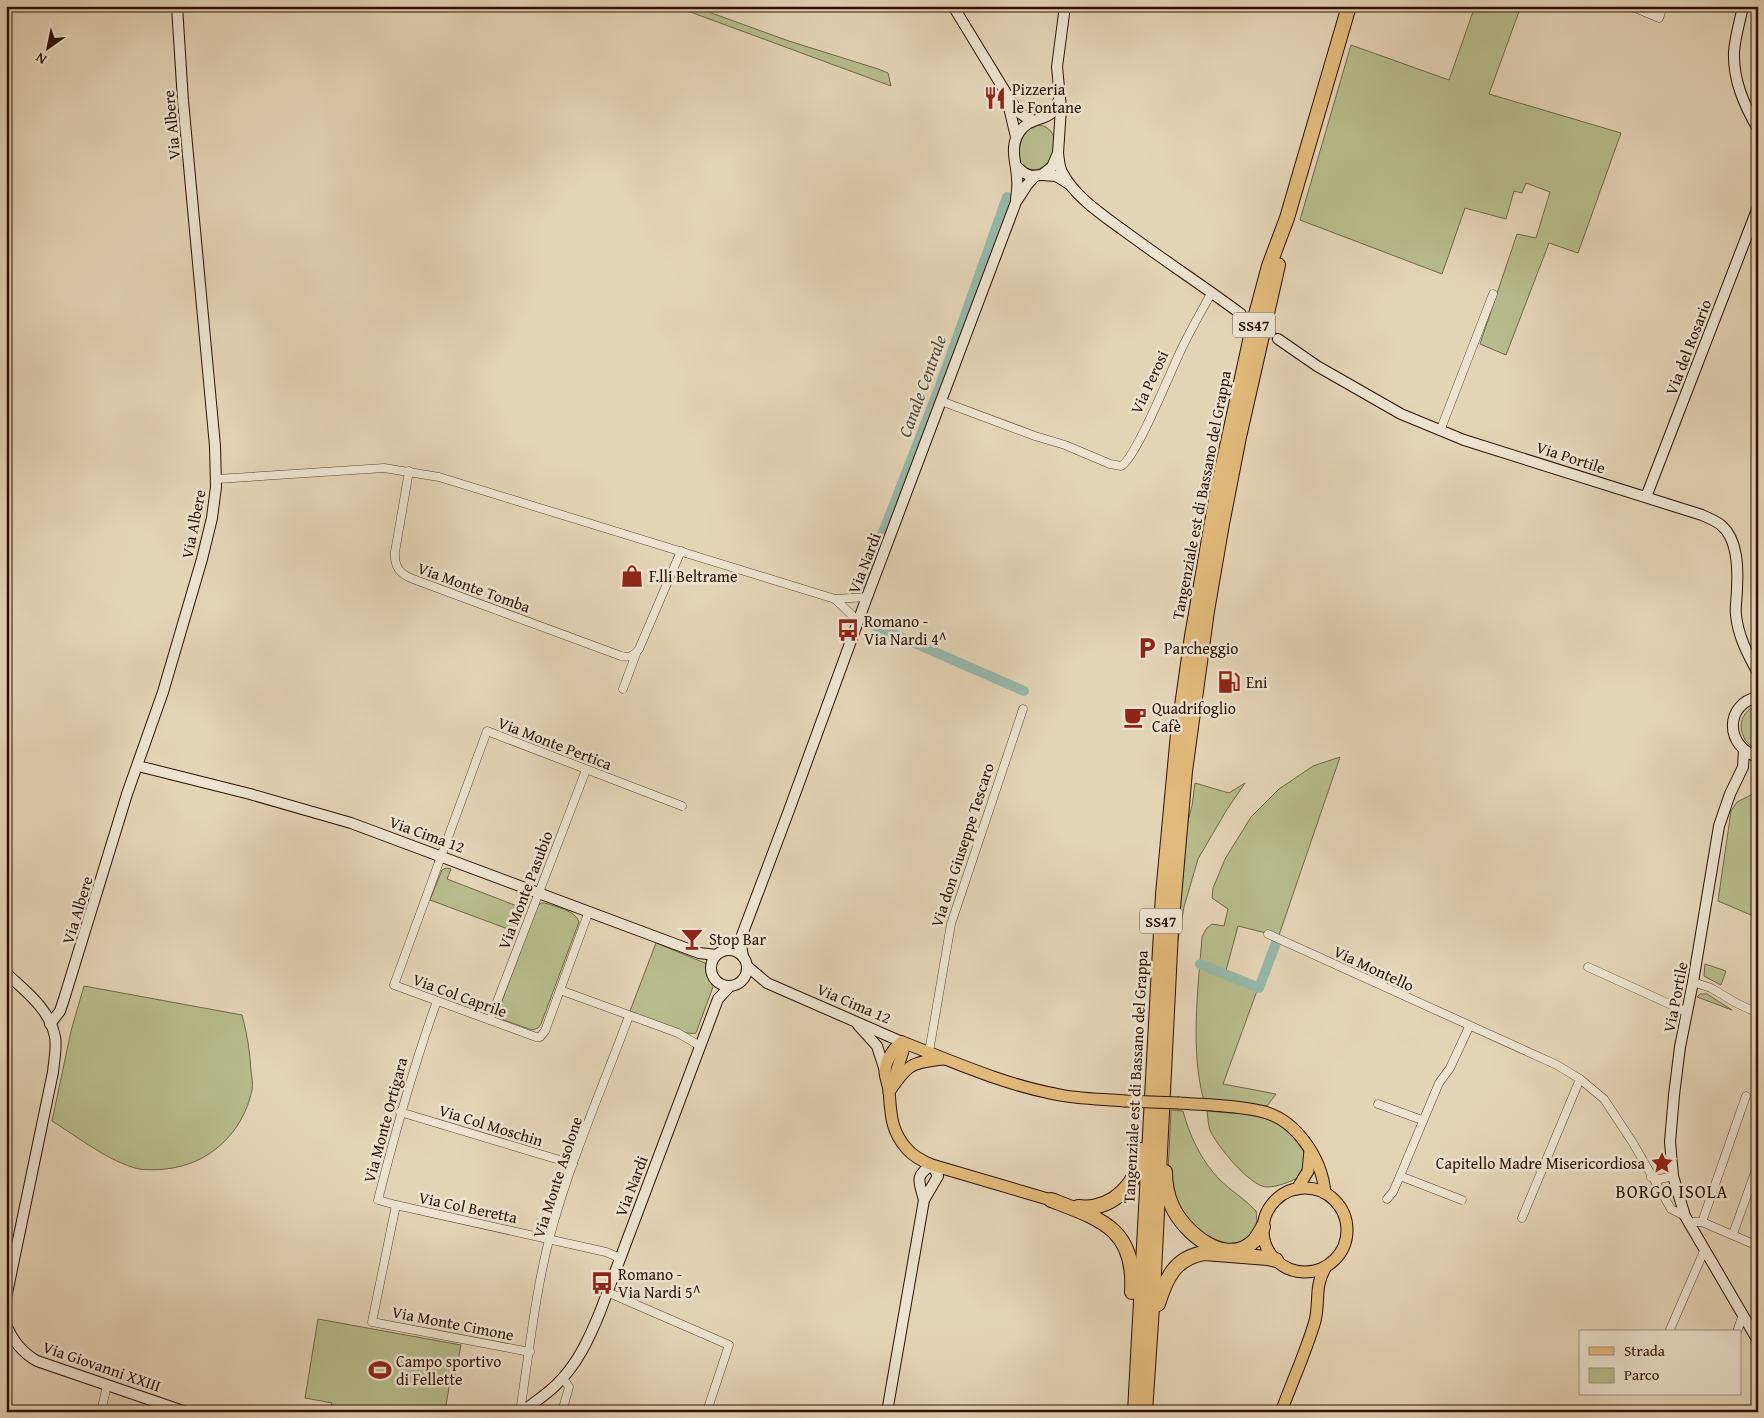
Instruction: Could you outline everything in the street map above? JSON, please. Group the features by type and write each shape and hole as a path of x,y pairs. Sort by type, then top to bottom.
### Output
{"highway":[{"name":"Tangenziale est di Bassano del Grappa","path":"1135,1412 1158,956 1178,734 1192,636 1206,551 1255,318 1269,266 1287,218 1349,6"},
{"name":"Tangenziale est di Bassano del Grappa","path":"1145,1412 1153,1293 1169,971 1184,780 1207,611 1239,437 1270,307 1287,218"},
{"name":"SS47","path":"1051,1200 1076,1206 1093,1207 1108,1202 1121,1193 1134,1177 1139,1164 1149,995 1158,956"},
{"name":"SS47","path":"1169,971 1174,1000 1172,1102 1166,1184 1171,1204 1183,1224 1203,1241 1217,1248 1226,1250 1242,1248 1256,1239 1263,1227"},
{"path":"1051,1200 1094,1216 1107,1225 1117,1234 1130,1257 1133,1277 1126,1412"},
{"path":"1151,1412 1155,1314 1163,1286 1173,1270 1187,1258 1204,1253 1276,1260"}],"main road":[{"name":"Via Cima 12","path":"902,1042 1019,1086 1057,1095 1124,1101 1172,1102"},
{"path":"902,1042 894,1049 886,1071 891,1117 902,1142 915,1157 932,1165 1051,1200"},
{"path":"889,1092 903,1051 902,1042"},
{"path":"889,1092 907,1068 928,1060 945,1059"},
{"path":"1172,1102 1261,1111 1275,1116 1306,1141 1324,1181 1325,1193"},
{"path":"1297,1189 1308,1171 1310,1148"},
{"path":"1297,1189 1316,1190 1325,1193 1336,1201 1344,1212 1348,1224 1347,1238 1343,1250 1335,1261 1325,1268 1311,1272 1297,1272 1285,1268 1276,1260 1266,1245 1263,1227 1267,1213 1276,1200 1297,1189"},
{"path":"1281,1412 1313,1326 1317,1309 1318,1281 1325,1268"},
{"path":"1297,1272 1310,1283 1317,1297"}],"street":[{"name":"Via Albere","path":"50,1024 60,1011 127,794 163,692 202,559 212,518 217,479 183,101 177,6"},
{"path":"953,6 1017,111 1035,120 1046,121 1059,134"},
{"path":"1065,6 1057,67 1061,108 1058,153 1059,164 1063,174 1073,188"},
{"path":"1631,6 1659,18 1664,6"},
{"path":"1743,6 1734,52 1736,77 1745,106 1758,128"},
{"name":"Via Nardi","path":"1002,88 1011,110 1016,137 1014,154 1018,182 1016,202"},
{"path":"1016,137 1026,124 1049,116 1057,106 1060,94"},
{"name":"Via Nardi","path":"742,935 1016,202 1027,185 1052,166 1058,153"},
{"path":"1016,166 1024,174 1056,176 1121,229 1241,314"},
{"name":"Via del Rosario","path":"1646,497 1758,207"},
{"name":"Via Perosi","path":"941,401 1035,436 1065,444 1110,464 1121,466 1127,462 1138,443 1180,350 1212,292"},
{"path":"1440,431 1493,294"},
{"name":"Via Portile","path":"1278,340 1317,366 1402,414 1440,431 1702,515 1722,526 1728,533 1734,548 1738,589 1736,614 1739,629 1745,649 1757,673"},
{"path":"217,479 384,468 410,471 440,477 835,599 867,597"},
{"name":"Via Monte Tomba","path":"410,471 394,559 400,572 413,579 621,656 631,657 636,654"},
{"path":"623,689 636,654 682,551"},
{"path":"835,599 858,621"},
{"path":"1758,686 1754,698 1739,708 1734,718 1733,727 1738,744 1758,759"},
{"name":"Via don Giuseppe Tescaro","path":"929,1052 951,924 1023,709"},
{"name":"Via Monte Pertica","path":"441,856 487,730 682,806"},
{"name":"Via Portile","path":"1744,750 1743,767 1730,794 1719,826 1674,1095 1670,1142 1673,1176 1686,1219 1742,1317 1758,1341"},
{"name":"Via Portile","path":"1737,781 1747,768 1758,759"},
{"name":"Via Cima 12","path":"138,766 250,794 351,823 699,953"},
{"name":"Via Monte Pasubio","path":"490,1020 586,770"},
{"name":"Via Col Caprile","path":"441,856 394,985 536,1038 540,1037 545,1031 588,911"},
{"name":"Via Montello","path":"1268,934 1556,1065 1580,1079 1604,1099 1633,1143 1671,1208 1686,1219"},
{"path":"699,953 716,955 726,950 742,935"},
{"path":"718,999 745,975 745,962 741,944 742,935"},
{"path":"726,950 737,952 756,976 767,983"},
{"path":"699,953 711,966 712,974 716,980 723,984 754,981 767,983"},
{"path":"711,966 716,955"},
{"path":"1588,967 1687,1012"},
{"path":"6,972 44,1011 55,1042 53,1072 6,1298"},
{"path":"716,980 718,999"},
{"path":"1693,982 1711,988 1758,1014"},
{"name":"Via Cima 12","path":"767,983 902,1042"},
{"path":"560,990 678,1033 700,1046"},
{"name":"Via Nardi","path":"563,1378 576,1362 587,1342 718,999"},
{"name":"Via Monte Ortigara","path":"396,1205 378,1200 400,1112 419,1050 437,1001"},
{"name":"Via Monte Asolone","path":"521,1412 538,1294 549,1239 560,1200 629,1016"},
{"path":"854,1021 878,1046 886,1071"},
{"path":"1387,1199 1393,1192 1439,1083 1450,1068 1469,1027"},
{"path":"1522,1218 1580,1079"},
{"path":"1702,1222 1746,1096"},
{"path":"1378,1104 1422,1120"},
{"name":"Via Col Moschin","path":"400,1112 574,1164"},
{"path":"1733,1234 1758,1164"},
{"path":"888,1412 924,1200 938,1176 932,1165 922,1171 919,1179 924,1200"},
{"path":"1400,1176 1462,1200"},
{"path":"1652,1177 1660,1179 1673,1176"},
{"path":"1659,1190 1670,1190 1676,1187"},
{"name":"Via Col Beretta","path":"396,1205 606,1252 620,1258"},
{"name":"Via Monte Cimone","path":"396,1205 372,1322 530,1352"},
{"path":"1686,1219 1702,1222 1758,1246"},
{"path":"1669,1330 1704,1251"},
{"path":"607,1292 729,1345 707,1411"},
{"path":"1738,1330 1742,1317"},
{"name":"Via Giovanni XXIII","path":"6,1324 14,1339 24,1351 37,1361 186,1412"},
{"path":"521,1412 563,1378 569,1387 562,1412"},
{"path":"100,1412 107,1385"}],"green space":[{"path":"674,6 692,6 789,41 878,69 888,73 891,86"},
{"path":"1475,6 1521,6 1489,94 1621,133 1578,253 1549,243 1506,355 1480,344 1517,234 1536,238 1550,192 1526,183 1522,193 1514,191 1506,219 1465,208 1442,274 1300,220 1351,45 1449,80"},
{"path":"1034,125 1046,127 1052,134 1055,143 1049,161 1041,168 1032,170 1022,165 1019,149 1026,133"},
{"path":"1758,705 1758,750 1745,740 1741,727 1745,714"},
{"path":"1340,757 1279,935 1238,926 1224,978 1258,988 1223,1084 1276,1094 1267,1106 1204,1101 1197,1062 1196,1041 1202,937 1206,929 1212,924 1224,926 1228,909 1212,898 1213,888 1225,859 1251,817 1279,789 1313,766"},
{"path":"1195,783 1229,793 1245,783 1198,859 1184,907 1175,957 1185,832 1192,806"},
{"path":"1758,790 1758,918 1718,901 1731,811 1737,802"},
{"path":"446,868 451,869 447,879 517,906 521,895 527,900 516,932 430,900 442,870"},
{"path":"541,903 569,912 579,922 541,1024 538,1028 532,1030 504,1020 498,1012 536,908"},
{"path":"656,943 705,963 713,987 696,1033 674,1029 630,1011"},
{"path":"1705,964 1726,971 1721,985 1704,976"},
{"path":"84,986 242,1015 249,1050 252,1090 241,1120 222,1144 196,1161 181,1166 159,1170 139,1169 105,1155 52,1121 71,1031"},
{"path":"1700,994 1707,994 1732,1010 1697,997"},
{"path":"1171,1110 1183,1111 1193,1139 1207,1165 1220,1180 1256,1211 1256,1227 1248,1242 1223,1249 1178,1213 1168,1172"},
{"path":"1207,1111 1266,1116 1291,1133 1306,1155 1306,1164 1300,1177 1270,1187 1259,1185 1251,1180 1234,1164 1213,1137 1209,1128"},
{"name":"Campo sportivo di Fellette","path":"318,1319 461,1345 454,1381 450,1381 445,1412 358,1412 331,1407 332,1403 305,1398"}],"waterway":[{"name":"Canale Centrale","path":"863,584 940,386 1007,197"},
{"name":"Canale Centrale","path":"871,624 1024,691"},
{"name":"Canale Centrale","path":"1200,964 1259,988 1276,943"}],"tunnel":[{"path":"1241,314 1278,339"}],"place":[{"name":"Pizzeria le Fontane","path":"995,98"},
{"name":"F.lli Beltrame","path":"632,576"},
{"name":"Romano - Via Nardi 4^","path":"848,630"},
{"name":"Parcheggio","path":"1147,648"},
{"name":"Eni","path":"1229,682"},
{"name":"Quadrifoglio Cafè","path":"1135,717"},
{"name":"Stop Bar","path":"692,939"},
{"name":"Capitello Madre Misericordiosa","path":"1662,1163"},
{"name":"Romano - Via Nardi 5^","path":"602,1283"},
{"name":"Campo sportivo di Fellette","path":"380,1370"}],"district":[{"name":"BORGO ISOLA","path":"1672,1191"}]}
